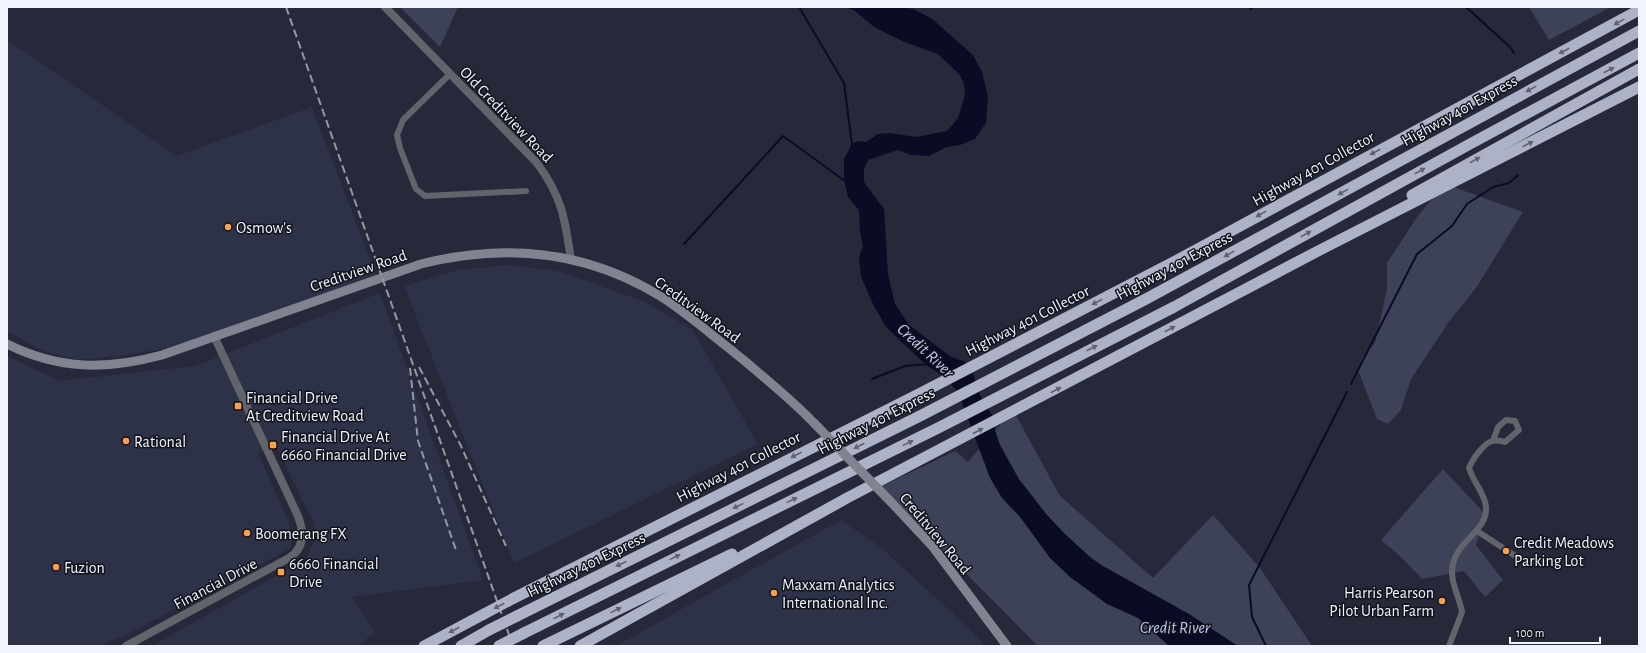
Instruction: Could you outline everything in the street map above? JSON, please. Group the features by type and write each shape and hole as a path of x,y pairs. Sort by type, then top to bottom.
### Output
{"highway":[{"name":"Highway 401 Collector","path":"424,646 514,598 919,394 1170,264 1639,10"},
{"name":"Highway 401 Express","path":"461,646 489,630 931,410 1146,298 1639,30"},
{"name":"Highway 401 Express","path":"499,646 940,427 1007,391 1174,307 1639,53"},
{"path":"1320,250 1410,196 1639,69"},
{"path":"543,646 847,498 944,449 1320,250 1639,87"},
{"path":"580,646 847,498"}],"main road":[{"name":"Creditview Road","path":"7,344 36,356 54,361 96,366 140,361 421,264 450,257 503,252 530,253 571,260 607,270 660,296 709,332 765,377 814,423 891,502 932,547 1007,646"}],"street":[{"name":"Old Creditview Road","path":"385,7 537,163 559,197 564,216 571,260"},
{"path":"450,74 403,120 397,135 400,148 416,189 424,196 526,191"},
{"name":"Financial Drive","path":"126,646 289,558 299,549 302,541 303,531 298,516 214,336"},
{"path":"1449,646 1462,612 1452,583 1453,564 1460,546 1477,531 1486,519 1486,507 1483,495 1472,478 1468,468 1472,461 1488,443 1493,441"},
{"path":"1477,531 1520,559"}],"shaded area":[{"path":"400,7 458,7 440,47"},
{"path":"1529,7 1611,7 1549,40"},
{"path":"7,40 177,156 312,107 376,275 170,348 119,356 77,360 43,351 7,331"},
{"path":"1445,184 1523,212 1476,288 1448,323 1411,379 1401,410 1388,424 1377,419 1358,370 1363,357 1375,343 1387,289 1387,263 1417,217"},
{"path":"509,265 562,272 645,302 692,329 758,444 514,563 404,286 458,270"},
{"path":"380,293 483,580 352,597 375,633 356,646 152,646 306,559 314,541 314,523 276,446 258,453 288,520 292,538 291,548 124,636 98,646 7,646 7,356 59,381 195,366"},
{"path":"1013,410 1060,496 1153,578 1213,515 1260,568 1312,646 1038,646 880,487 955,451 968,462"},
{"path":"1443,469 1485,514 1476,545 1503,580 1485,597 1464,571 1422,579 1400,556 1381,540"},
{"path":"841,520 878,545 969,628 985,646 616,646"}],"water":[{"name":"Credit River","path":"846,7 901,7 913,9 931,18 973,55 982,72 988,97 986,123 975,139 960,145 947,147 929,156 911,155 898,150 868,160 864,170 864,182 884,209 888,274 895,304 909,325 951,357 964,361 972,370 980,395 993,417 993,424 1000,445 1019,479 1047,515 1064,533 1090,557 1103,566 1189,614 1238,646 1169,646 1138,618 1107,604 1070,577 1050,558 1020,517 1002,498 990,478 958,392 945,377 926,365 886,327 873,304 861,277 859,257 863,246 860,232 859,210 848,197 844,180 844,159 852,144 857,141 866,142 878,134 890,133 916,137 947,131 958,118 965,95 964,84 960,75 938,54 902,41 874,27 855,11"}],"waterway":[{"name":"Credit River","path":"799,7 844,83 852,145"},
{"path":"1466,7 1510,47 1514,53"},
{"path":"684,244 783,136 845,181"},
{"path":"1351,384 1417,254 1452,226 1467,204 1493,187 1509,183 1518,175"},
{"path":"872,379 905,366 928,364"},
{"path":"1266,646 1252,617 1249,585 1347,392"}],"railway":[{"path":"286,7 513,646"},
{"path":"419,367 460,444 506,546"},
{"path":"410,368 418,441 457,553"}],"place":[{"name":"Osmow's","path":"228,227"},
{"name":"Financial Drive At Creditview Road","path":"238,406"},
{"name":"Rational","path":"126,441"},
{"name":"Financial Drive At 6660 Financial Drive","path":"273,445"},
{"name":"Boomerang FX","path":"247,533"},
{"name":"Credit Meadows Parking Lot","path":"1506,551"},
{"name":"Fuzion","path":"56,567"},
{"name":"6660 Financial Drive","path":"281,572"},
{"name":"Maxxam Analytics International Inc.","path":"774,593"},
{"name":"Harris Pearson Pilot Urban Farm","path":"1442,601"}]}
